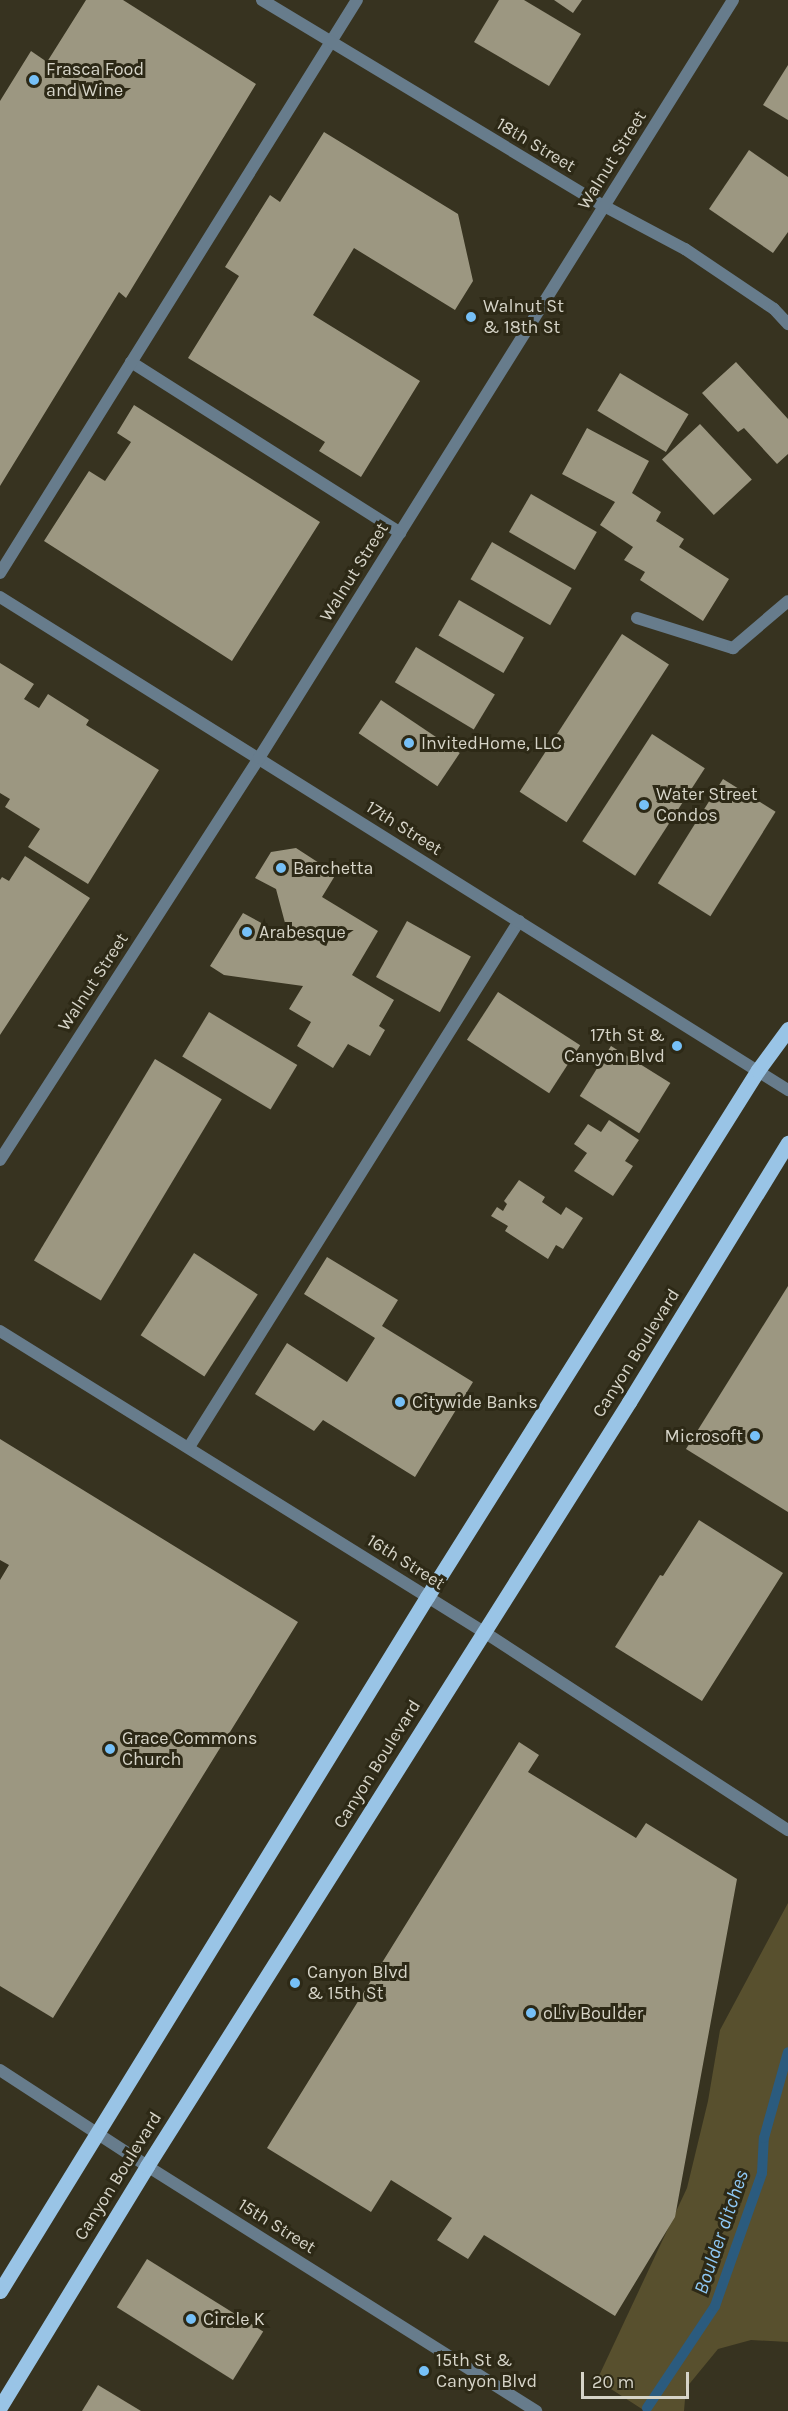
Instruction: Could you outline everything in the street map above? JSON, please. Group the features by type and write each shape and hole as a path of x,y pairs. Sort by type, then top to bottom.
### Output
{"main road":[{"path":"0,2291 427,1597 758,1070 788,1029"},
{"name":"Canyon Boulevard","path":"0,2407 147,2166 484,1632 788,1143"}],"street":[{"name":"18th Street","path":"262,0 604,206 685,249 774,309 788,324"},
{"path":"0,573 357,0"},
{"name":"Walnut Street","path":"0,1160 259,758 733,0"},
{"path":"131,362 400,533"},
{"name":"17th Street","path":"0,597 788,1090"},
{"path":"637,618 733,648 788,601"},
{"path":"189,1447 519,921"},
{"name":"16th Street","path":"0,1331 484,1632 788,1830"},
{"name":"15th Street","path":"0,2070 147,2166 536,2411"}],"shaded area":[{"path":"788,1903 788,2342 751,2340 718,2349 686,2388 684,2411 645,2411 597,2380 687,2188 708,2101 720,2030"}],"building":[{"path":"86,0 123,0 256,84 126,298 119,292 0,486 0,101 31,51 47,62"},
{"path":"499,0 524,0 581,34 549,86 474,42"},
{"path":"554,0 582,0 573,13"},
{"path":"788,65 788,120 763,105"},
{"path":"324,132 458,214 473,281 455,310 354,248 313,315 420,381 361,477 319,451 325,442 188,358 239,276 225,267 270,195 280,202"},
{"path":"749,150 788,177 788,232 773,253 709,209"},
{"path":"736,362 788,419 788,454 777,464 744,428 738,432 702,393"},
{"path":"620,373 689,414 666,452 597,411"},
{"path":"134,405 320,522 232,661 44,541 89,471 105,481 131,442 117,433"},
{"path":"700,424 752,480 714,515 662,459"},
{"path":"587,428 649,461 632,493 661,512 656,521 684,539 679,547 729,579 703,621 640,580 645,572 624,560 633,547 600,525 615,502 562,474"},
{"path":"531,494 597,532 575,570 509,532"},
{"path":"492,542 572,588 550,625 470,579"},
{"path":"459,600 524,638 503,673 438,636"},
{"path":"622,634 669,664 567,822 520,792"},
{"path":"416,647 495,694 474,730 395,682"},
{"path":"0,663 34,684 24,699 39,708 48,694 89,720 86,725 159,770 88,884 28,847 40,829 5,807 10,799 0,793"},
{"name":"InvitedHome, LLC","path":"381,700 460,753 437,786 359,733"},
{"name":"Water Street Condos","path":"652,734 705,768 635,876 582,841"},
{"name":"Water Street Condos","path":"723,779 776,812 710,916 658,883"},
{"path":"296,848 336,874 322,897 378,931 352,975 394,1000 379,1026 385,1030 370,1056 348,1044 333,1068 297,1046 311,1022 289,1009 303,986 224,975 210,966 243,913 289,938 276,889 255,878 271,852"},
{"path":"25,856 90,898 0,1035 0,880 2,877 9,881"},
{"path":"407,921 471,956 440,1012 376,977"},
{"path":"498,992 580,1045 549,1093 467,1040"},
{"path":"209,1012 297,1065 271,1110 182,1057"},
{"path":"611,1046 670,1083 639,1133 580,1096"},
{"path":"155,1059 222,1099 101,1301 34,1260"},
{"path":"609,1120 639,1140 625,1161 633,1166 613,1196 574,1171 587,1153 574,1144 588,1124 601,1132"},
{"path":"519,1180 545,1197 542,1202 561,1215 566,1207 583,1218 563,1249 556,1245 548,1259 505,1231 508,1226 491,1216 497,1207 503,1211 507,1204 504,1201"},
{"path":"194,1253 258,1294 204,1377 141,1335"},
{"path":"327,1257 398,1300 382,1326 473,1382 415,1477 323,1420 314,1431 255,1394 287,1343 347,1382 375,1338 304,1294"},
{"path":"788,1286 788,1512 686,1449"},
{"name":"Grace Commons Church","path":"0,1439 298,1622 53,2018 0,1986 0,1580 9,1565 0,1560"},
{"path":"699,1520 783,1573 702,1701 615,1647 660,1575 663,1576"},
{"name":"oLiv Boulder","path":"519,1742 539,1755 528,1772 636,1838 646,1823 737,1879 675,2217 615,2316 484,2235 468,2259 437,2240 452,2218 391,2180 371,2212 267,2148"},
{"name":"Circle K","path":"147,2259 263,2332 233,2380 117,2307"},
{"path":"98,2385 141,2411 82,2411"}],"waterway":[{"name":"Boulder ditches","path":"647,2408 715,2306 762,2173 764,2138 788,2052"}],"place":[{"name":"Frasca Food and Wine","path":"34,80"},
{"name":"Walnut St & 18th St","path":"471,317"},
{"name":"InvitedHome, LLC","path":"409,743"},
{"name":"Water Street Condos","path":"644,805"},
{"name":"Barchetta","path":"281,868"},
{"name":"Arabesque","path":"247,932"},
{"name":"17th St & Canyon Blvd","path":"677,1046"},
{"name":"Citywide Banks","path":"400,1402"},
{"name":"Microsoft","path":"755,1436"},
{"name":"Grace Commons Church","path":"110,1749"},
{"name":"Canyon Blvd & 15th St","path":"295,1983"},
{"name":"oLiv Boulder","path":"531,2013"},
{"name":"Circle K","path":"191,2319"},
{"name":"15th St & Canyon Blvd","path":"424,2371"}]}
